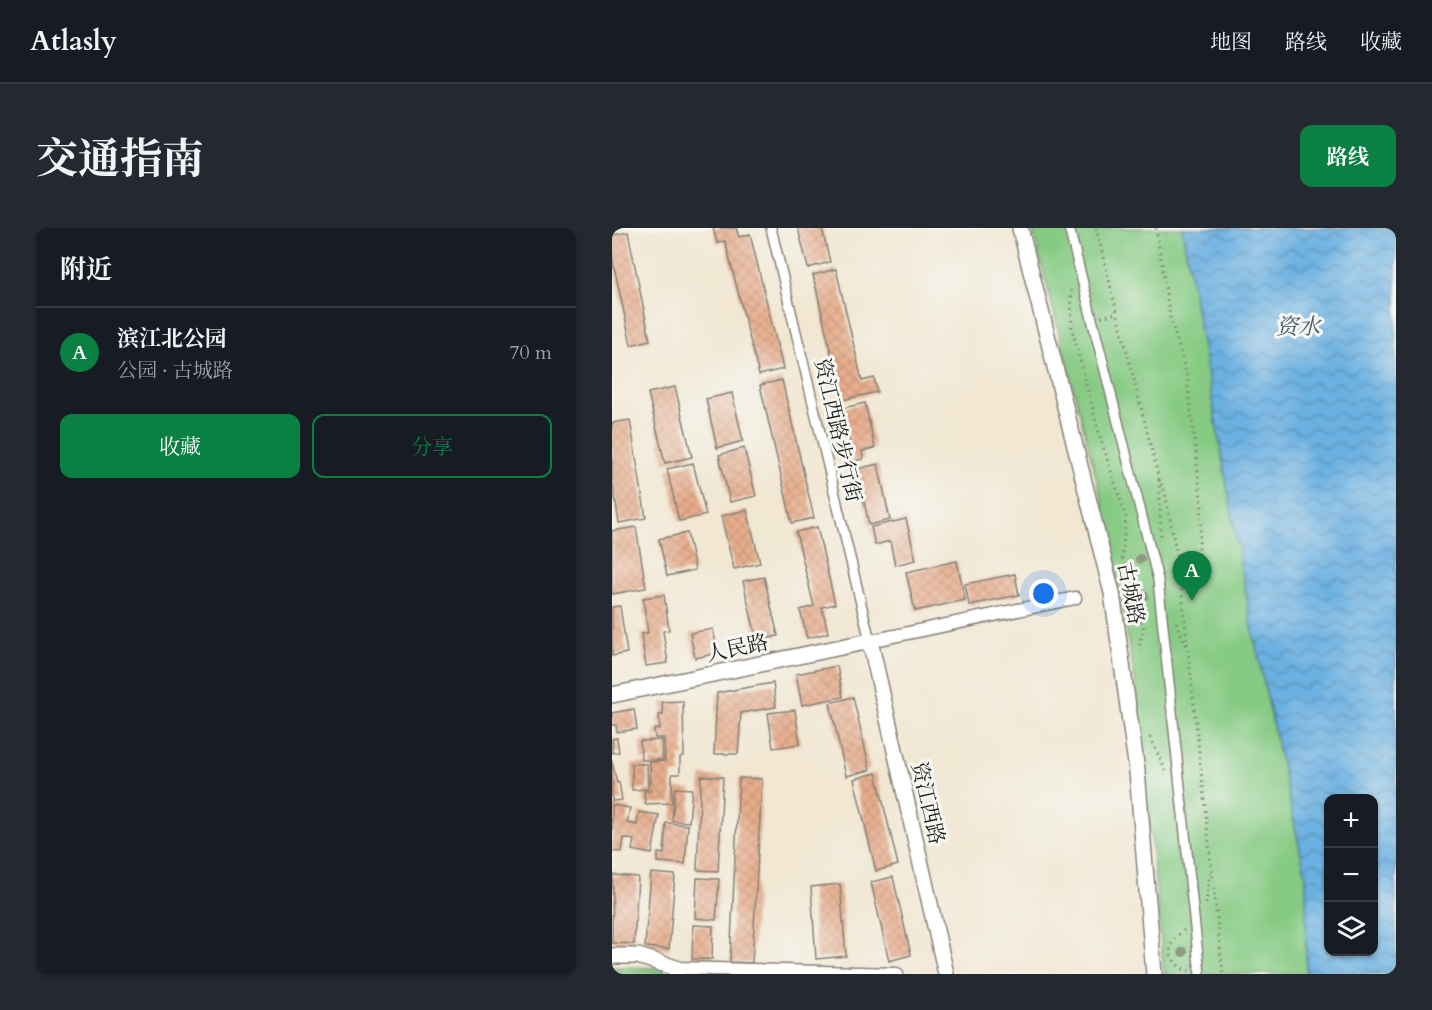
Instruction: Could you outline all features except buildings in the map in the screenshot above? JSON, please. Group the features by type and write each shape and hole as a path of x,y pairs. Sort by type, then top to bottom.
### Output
{"street":[{"name":"资江西路步行街","path":"771,228 870,641"},
{"name":"古城路","path":"1020,228 1112,592 1137,771 1154,974"},
{"path":"1070,228 1158,580 1200,974"},
{"path":"870,641 1075,598"},
{"name":"人民路","path":"612,695 870,641"},
{"name":"资江西路","path":"870,641 946,974"},
{"path":"612,956 638,956 676,971 897,974"}],"path":[{"path":"1156,228 1170,317 1187,376 1202,507 1198,560 1179,566"},
{"path":"1071,286 1072,329 1099,433 1126,518 1122,557 1136,615 1143,621 1144,630 1139,643 1140,650"},
{"path":"1096,318 1117,312"},
{"path":"1159,479 1162,547"},
{"path":"1205,908 1211,864"}],"green space":[{"path":"1032,228 1195,228 1309,842 1312,974 1164,974 1137,691 1101,496"},
{"path":"612,967 665,968 664,974 612,974"}],"water":[{"name":"资水","path":"1182,228 1396,228 1396,974 1306,974 1306,877 1252,628"}],"place":[{"name":"滨江北公园","path":"1192,601"}]}
